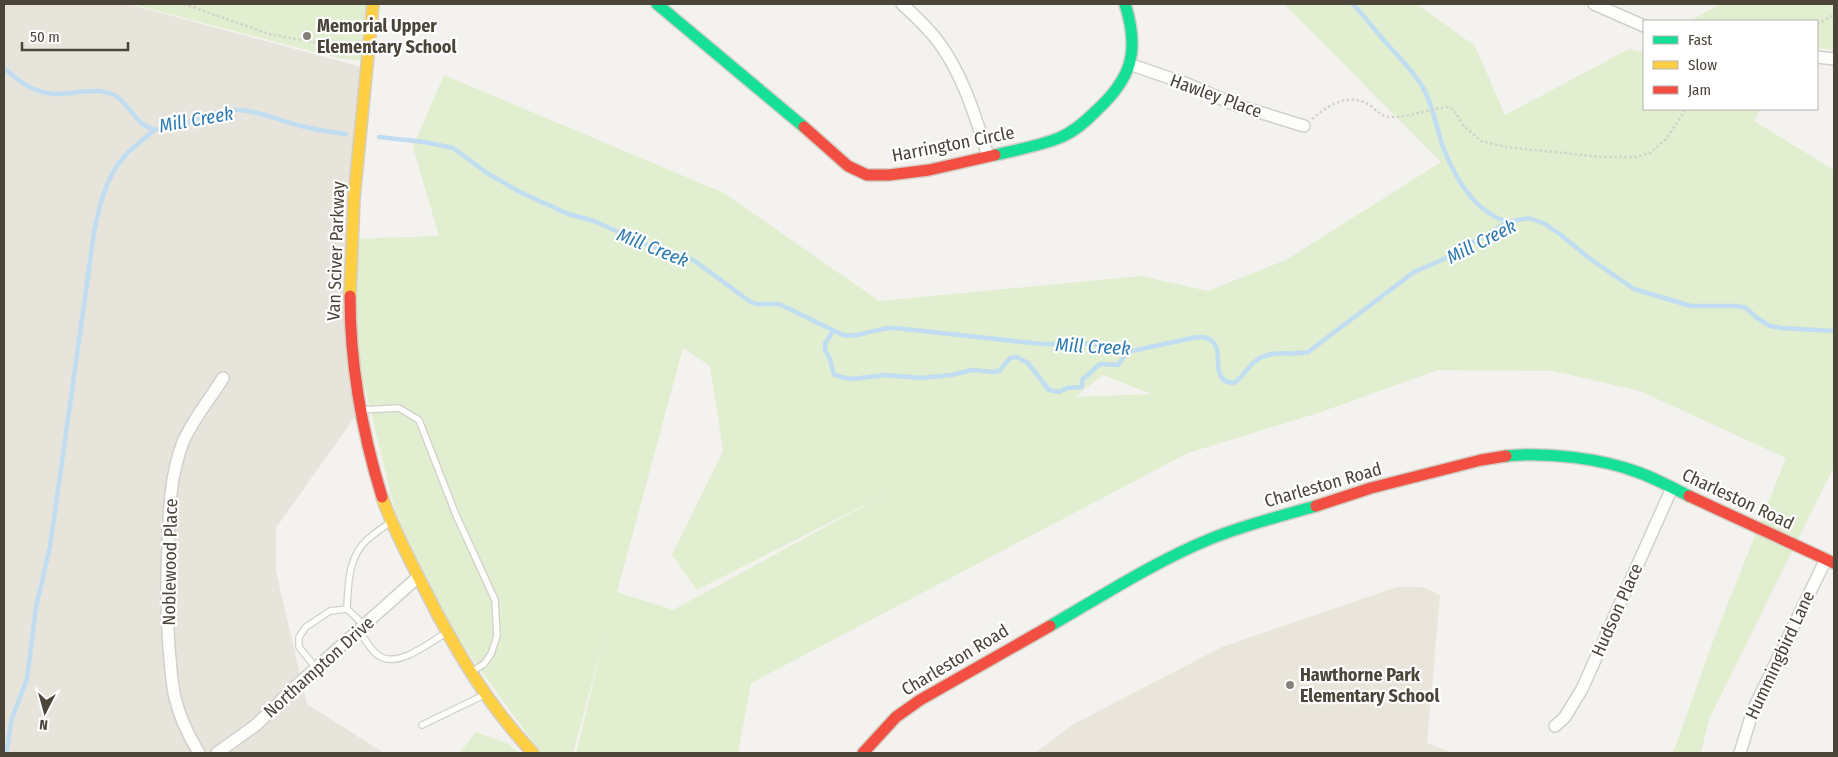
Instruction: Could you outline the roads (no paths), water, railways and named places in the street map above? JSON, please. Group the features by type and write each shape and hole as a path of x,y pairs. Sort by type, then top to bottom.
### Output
{"street":[{"name":"Van Sciver Parkway","path":"373,4 357,162 350,279 350,317 356,388 360,410 372,462 391,522 446,633 469,674 484,695 533,753"},
{"name":"Harrington Circle","path":"657,4 815,136 848,166 867,175 909,174 1016,150 1059,138 1077,129 1092,117 1126,76 1133,41 1130,20 1125,4"},
{"path":"902,4 938,41 958,74 974,112 988,156"},
{"path":"1602,5 1643,26"},
{"path":"1818,57 1834,59"},
{"name":"Hawley Place","path":"1129,64 1187,84 1236,104 1304,126"},
{"name":"Noblewood Place","path":"199,753 179,714 170,669 166,589 169,509 174,475 190,427 223,378"},
{"name":"Charleston Road","path":"863,753 896,717 920,700 1167,559 1211,539 1263,521 1371,488 1481,460 1534,454 1560,456 1614,465 1640,473 1830,561"},
{"name":"Hudson Place","path":"1555,726 1565,717 1582,688 1672,488"},
{"name":"Hummingbird Lane","path":"1740,753 1752,710 1830,561"},
{"name":"Northampton Drive","path":"217,753 256,725 316,668 418,577"}],"lane":[{"path":"360,410 399,408 419,420 456,515 495,600 497,636 491,654 484,664 469,674"},
{"path":"391,522 367,540 356,554 348,579 347,610 362,628 371,648 381,657 393,660 406,657 446,633"},
{"path":"316,668 299,647 299,637 306,627 330,611 347,610"},
{"path":"422,725 484,695"}],"waterway":[{"path":"1353,4 1422,86 1429,100 1443,147 1460,182 1486,211 1508,222"},
{"name":"Mill Creek","path":"4,68 29,87 39,91 58,94 95,91 114,95 124,103 137,119 153,129 171,127 227,110 238,110 262,114 324,131 346,134"},
{"path":"6,753 12,718 27,679 36,607 50,547 98,213 107,184 117,166 130,150 155,129"},
{"name":"Mill Creek","path":"379,137 424,142 453,148 487,173 520,192 568,214 594,221 650,246 685,256 695,261 749,301 756,304 779,304 843,335 850,336 895,328 1042,344 1091,344 1127,352 1203,337 1209,339 1217,350 1221,377 1226,381 1234,383 1254,362 1263,357 1275,354 1308,352 1414,272 1444,259 1508,222 1529,218 1545,224 1589,258 1634,289 1691,306 1737,306 1746,308 1770,326 1834,331"},
{"path":"833,331 825,344 825,350 830,359 833,372 835,375 852,379 885,375 921,378 951,375 972,370 994,372 999,371 1010,358 1016,357 1028,363 1049,390 1059,392 1067,388 1082,387 1082,380 1100,364 1118,365 1127,352"}],"place":[{"name":"Memorial Upper Elementary School","path":"307,36"},
{"name":"Hawthorne Park Elementary School","path":"1290,685"}]}
